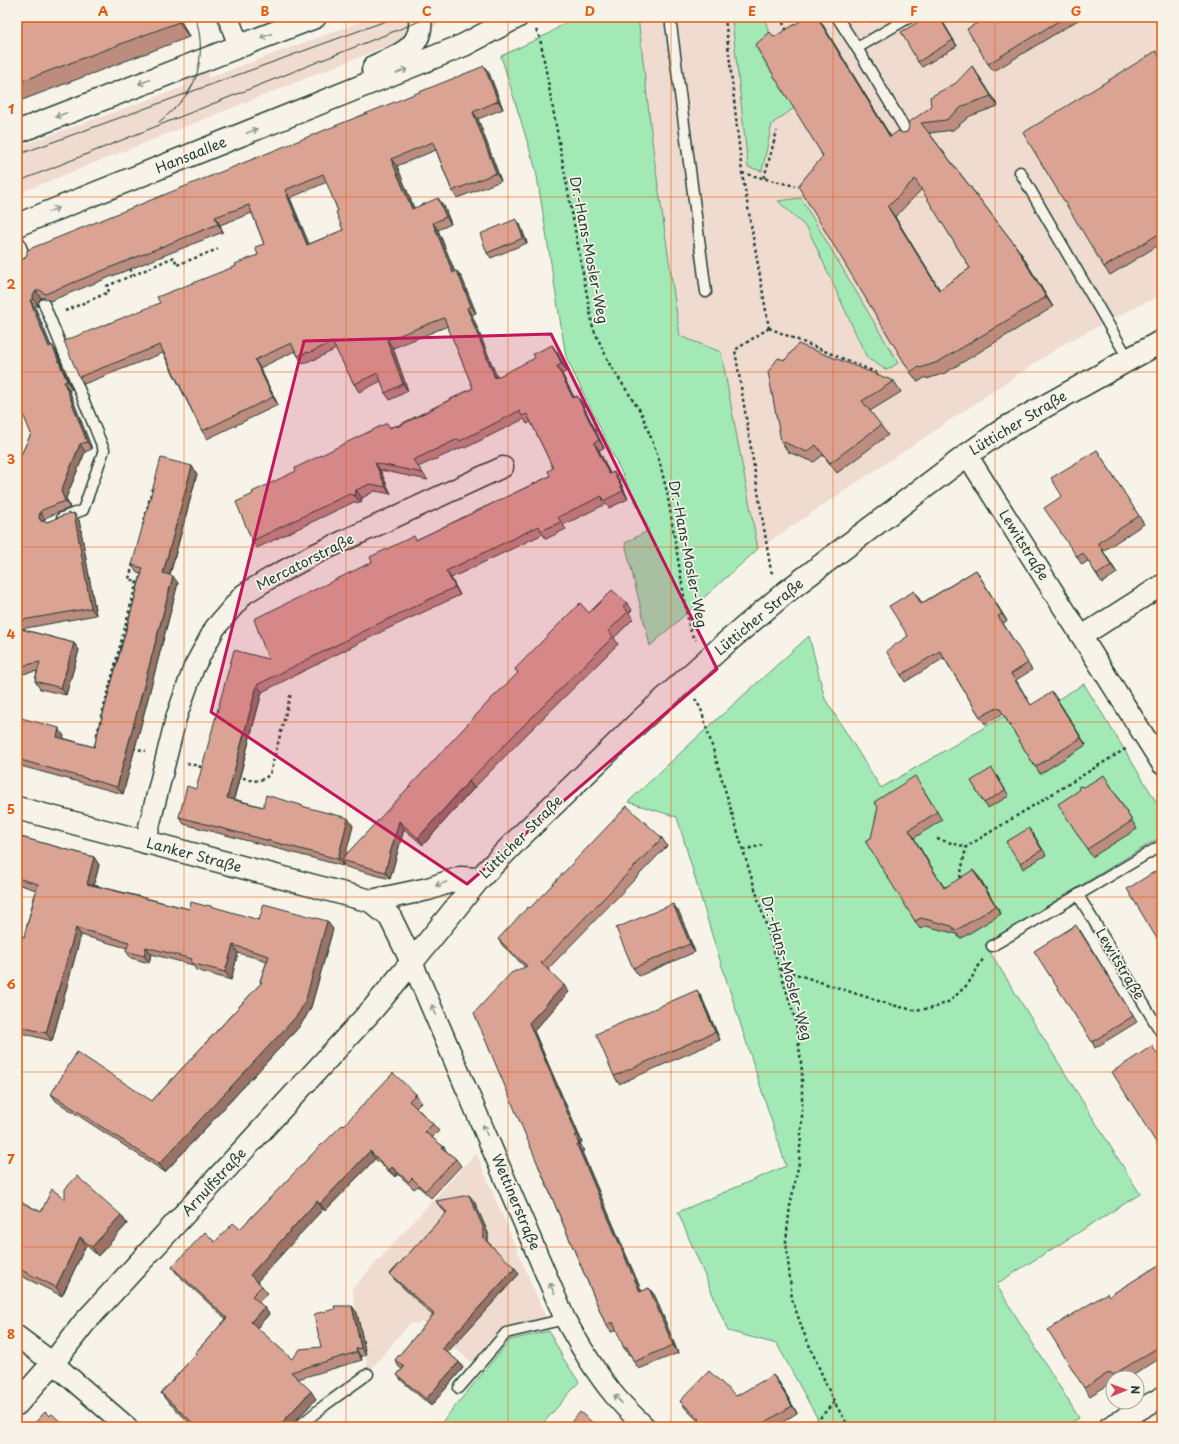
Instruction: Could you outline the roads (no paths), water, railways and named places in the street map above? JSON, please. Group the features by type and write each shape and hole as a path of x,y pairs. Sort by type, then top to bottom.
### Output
{"street":[{"path":"228,17 239,46"},
{"path":"17,132 315,17"},
{"path":"366,86 375,66 405,52 414,44 420,33 420,17"},
{"name":"Hansaallee","path":"17,225 366,86 464,45 517,17"},
{"name":"Lütticher Straße","path":"412,962 479,880 560,798 684,681 786,592 967,455 1004,429 1162,342"},
{"name":"Lewitstraße","path":"967,455 1162,764"},
{"name":"Mercatorstraße","path":"145,842 176,718 194,667 216,628 244,594 313,555 503,467"},
{"path":"1082,636 1162,585"},
{"name":"Lanker Straße","path":"17,808 371,901 390,917 412,962"},
{"name":"Lanker Straße","path":"371,901 428,889 460,878 479,880"},
{"name":"Wettinerstraße","path":"412,962 565,1319 582,1351 599,1376 616,1397 645,1427"},
{"name":"Arnulfstraße","path":"17,1404 53,1363 84,1323 375,1006 412,962"},
{"path":"17,1336 53,1363 128,1427"},
{"path":"1108,1427 1162,1397"}],"lane":[{"path":"670,17 706,292"},
{"path":"837,17 910,137"},
{"path":"857,48 910,17"},
{"path":"1020,172 1129,360"},
{"path":"17,237 26,260"},
{"path":"44,304 104,450 83,510 50,523"},
{"path":"992,946 1162,845"},
{"name":"Lewitstraße","path":"1078,895 1162,1034"},
{"path":"459,1388 506,1333 565,1319"},
{"path":"298,1427 325,1405 368,1374"}],"tram line":[{"path":"159,122 184,98 196,77 200,57 200,36 195,17"},
{"path":"17,155 397,17"},
{"path":"17,182 430,17"}]}
